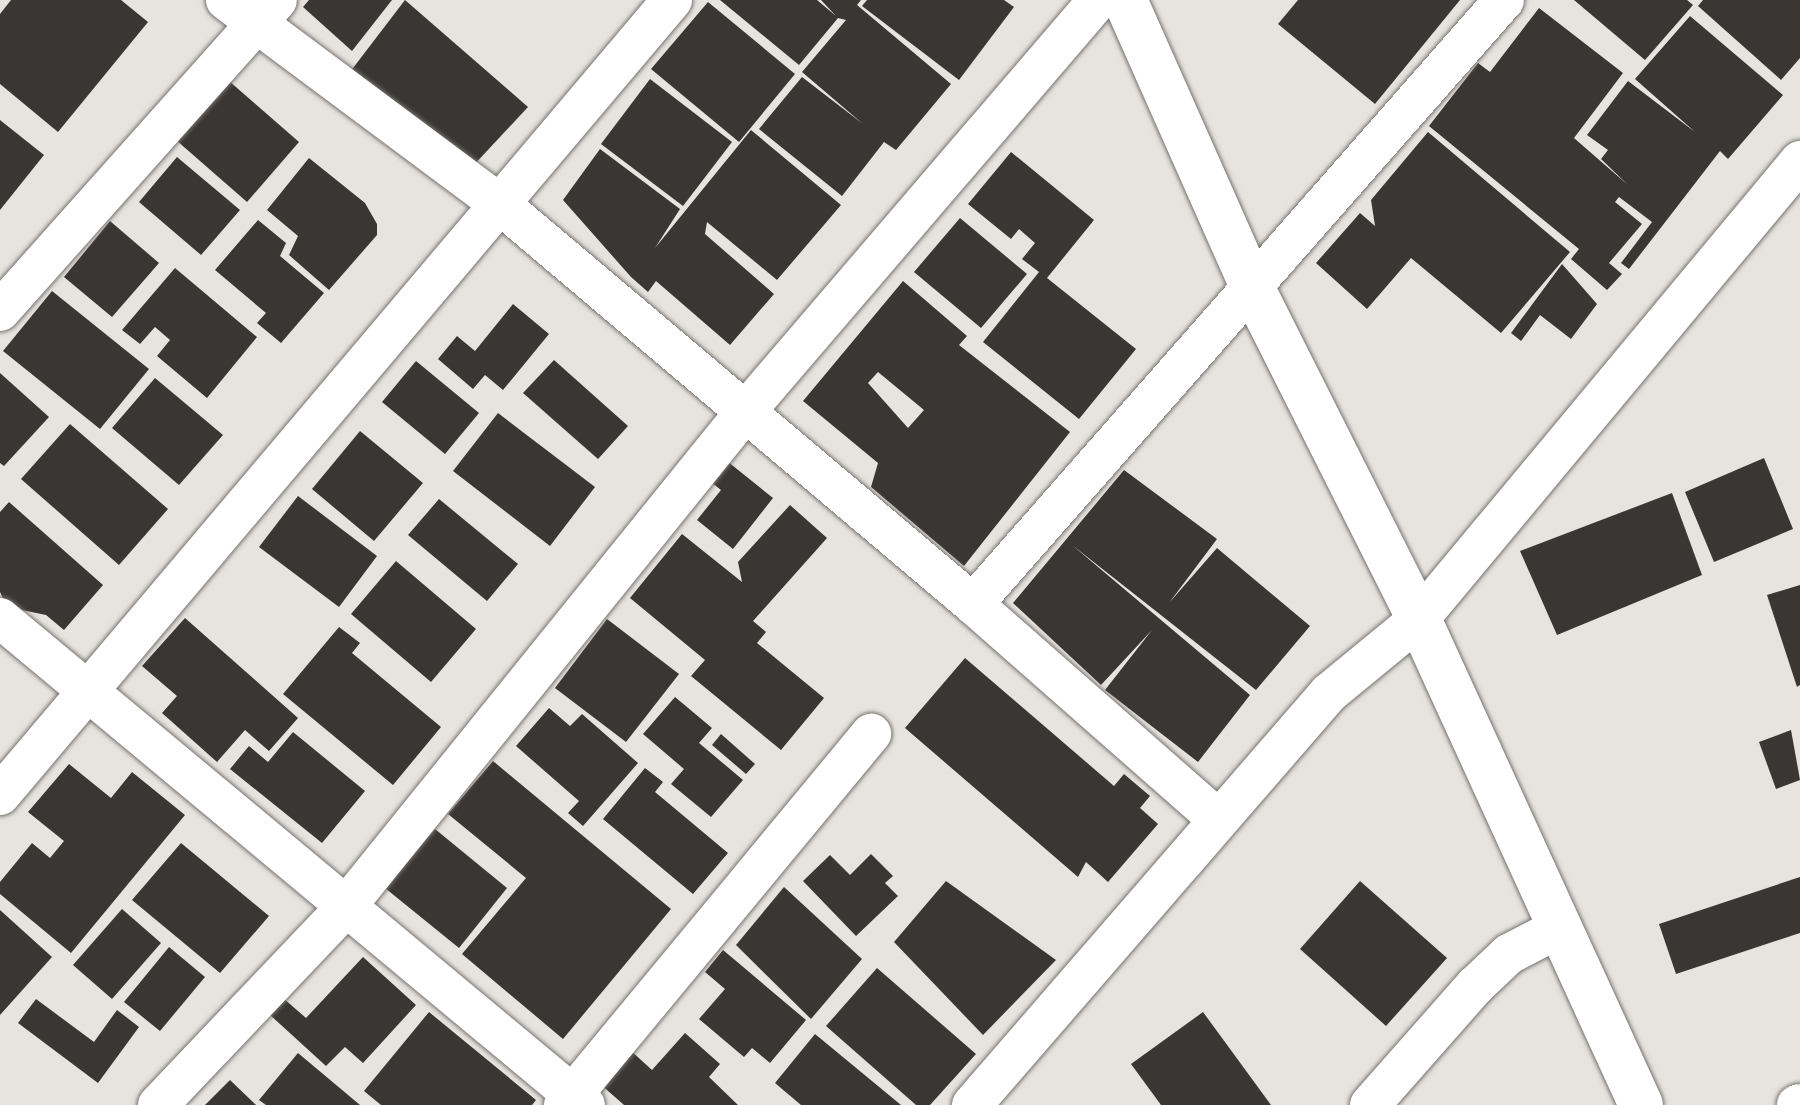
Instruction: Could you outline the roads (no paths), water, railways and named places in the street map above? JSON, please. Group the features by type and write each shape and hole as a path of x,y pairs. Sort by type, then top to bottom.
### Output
{"street":[{"path":"0,795 672,0"},
{"path":"158,1105 344,909 745,412 1098,0"},
{"path":"1125,0 1252,287 1419,619 1641,1105"},
{"path":"973,604 1504,0"},
{"path":"0,311 253,8 501,205 973,604 1217,818"},
{"path":"972,1105 1217,818 1329,693 1419,619 1800,161"},
{"path":"0,618 91,688 344,909 574,1101 871,734"},
{"path":"1370,1105 1475,986 1509,954 1561,927"}]}
